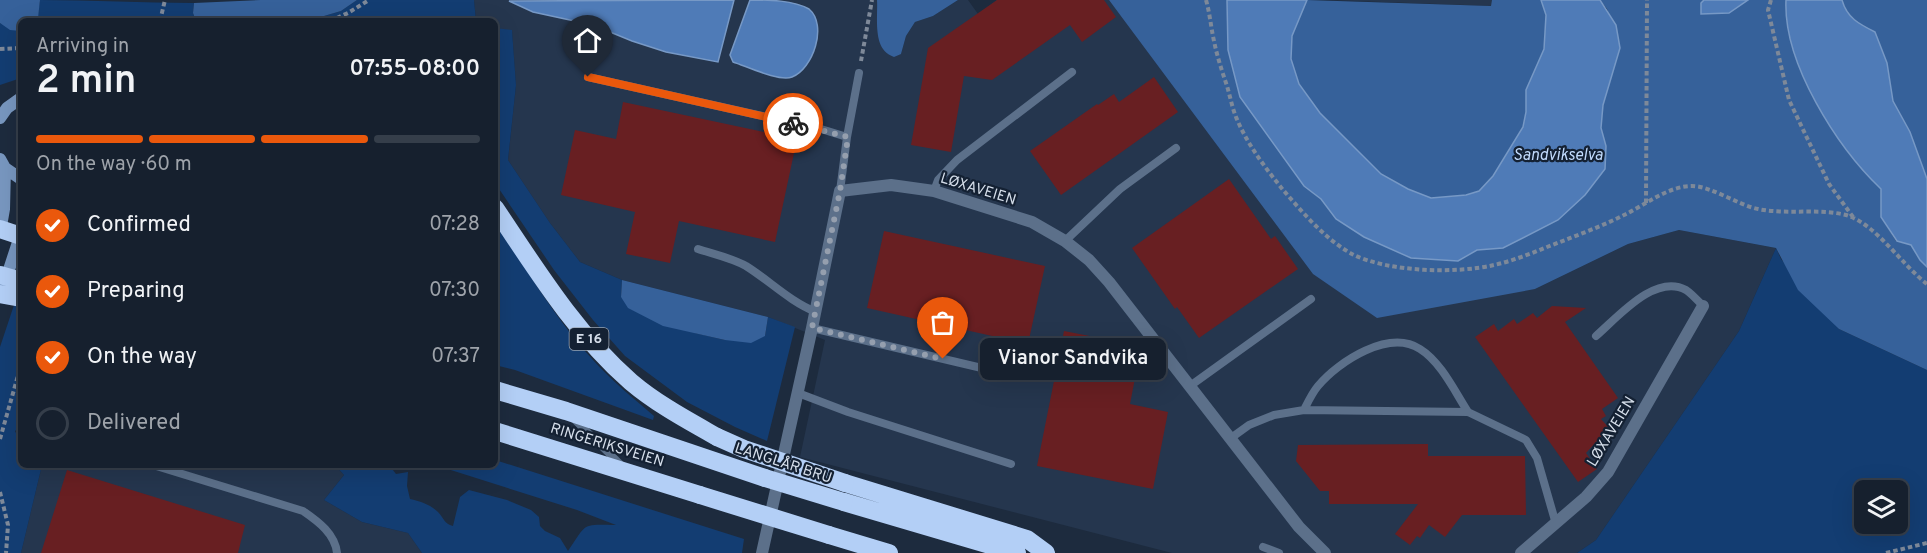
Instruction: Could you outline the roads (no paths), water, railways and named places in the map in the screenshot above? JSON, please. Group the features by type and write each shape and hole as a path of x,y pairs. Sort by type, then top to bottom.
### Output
{"highway":[{"name":"E 16","path":"498,212 558,300 612,364 678,416 744,448 845,483 1027,539 1046,553"},
{"path":"0,231 18,234"},
{"path":"0,275 18,280"},
{"path":"0,295 18,298"},
{"name":"LANGLÅR BRU","path":"498,391 844,502 1017,553"},
{"name":"RINGERIKSVEIEN","path":"499,432 889,553"}],"main road":[{"path":"0,102 17,99"},
{"path":"0,118 17,99"},
{"path":"3,163 18,176"},
{"path":"0,231 4,209 3,163"},
{"path":"0,295 18,243"}],"street":[{"name":"LØXAVEIEN","path":"840,191 891,185 934,191 1032,222 1065,241 1089,260 1109,282 1299,527 1325,553"},
{"path":"762,553 816,312 840,191"},
{"name":"LØXAVEIEN","path":"1521,553 1586,497 1608,472 1703,306"}],"lane":[{"path":"934,191 938,180 957,160 1072,72"},
{"path":"840,191 859,73"},
{"path":"588,77 848,137"},
{"path":"1065,241 1120,189 1176,148"},
{"path":"698,249 745,265 784,296 816,312"},
{"path":"1596,336 1642,296 1659,287 1671,285 1686,291 1703,306"},
{"path":"1190,386 1311,299"},
{"path":"812,328 986,369"},
{"path":"1304,410 1318,386 1341,365 1386,342 1407,343 1422,349 1440,369 1468,412"},
{"path":"798,393 848,412 1011,464"},
{"path":"1231,438 1249,425 1274,415 1304,410 1468,412 1526,440 1537,458 1556,524"},
{"path":"566,411 629,472"},
{"path":"163,468 303,512 321,524 336,544 337,553"},
{"path":"1263,547 1279,553"},
{"path":"1319,553 1325,553"}],"water":[{"path":"734,0 718,62 666,52 593,25 533,12 509,1"},
{"path":"750,0 788,2 809,9 815,16 818,35 816,46 806,65 792,77 762,73 733,62 730,55"},
{"name":"Sandvikselva","path":"1227,0 1307,0 1292,36 1291,59 1299,84 1320,113 1381,174 1408,189 1431,198 1466,195 1479,191 1493,176 1523,127 1526,90 1544,49 1546,15 1541,0 1600,0 1616,25 1620,48 1603,105 1601,128 1606,146 1605,169 1585,195 1558,220 1503,248 1477,250 1458,261 1411,258 1364,237 1336,219 1321,199 1304,186 1240,97 1228,50"},
{"path":"1704,0 1748,0 1729,13 1701,14 1701,3"},
{"path":"1786,0 1842,0 1850,16 1875,32 1887,63 1893,101 1910,132 1927,179 1927,267 1911,245 1897,241 1881,217 1881,189 1847,151 1816,102 1793,50 1787,24"}],"place":[{"name":"Vianor Sandvika","path":"943,359"}]}
